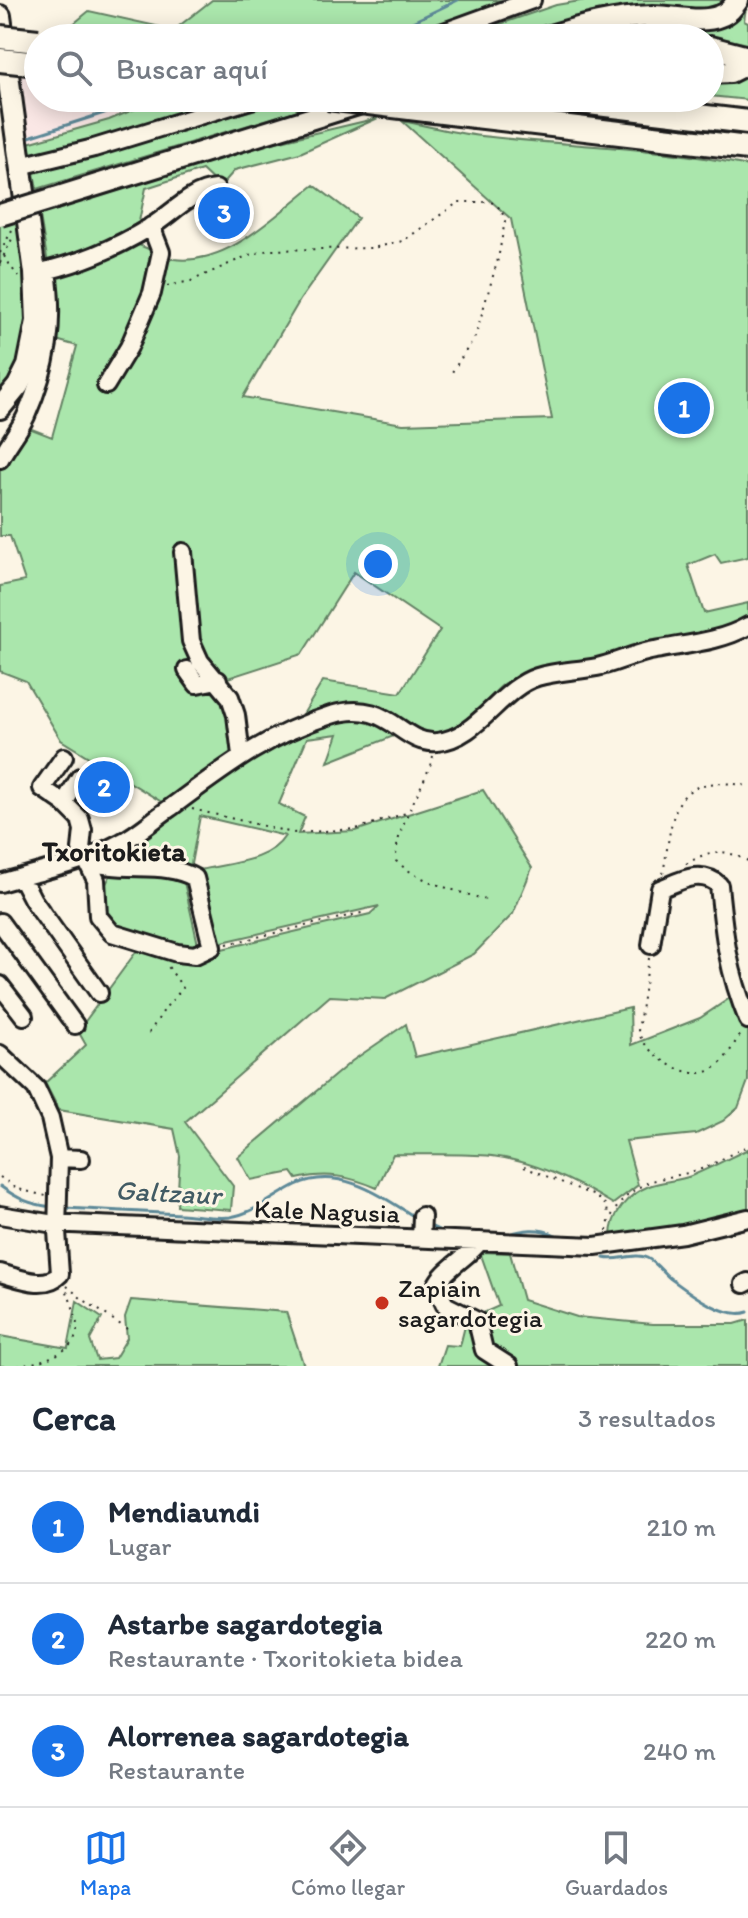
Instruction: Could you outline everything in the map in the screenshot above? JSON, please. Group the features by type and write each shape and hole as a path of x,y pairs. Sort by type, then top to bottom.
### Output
{"highway":[{"path":"0,37 24,40"},
{"path":"0,60 24,63"},
{"path":"442,112 748,148"},
{"path":"664,112 748,122"}],"main road":[{"path":"598,24 630,18 720,17 731,10 738,0"},
{"path":"0,16 20,166 41,272 32,355 18,386 0,408"},
{"path":"724,54 743,63 724,72"},
{"path":"0,215 332,112"}],"street":[{"path":"466,24 532,0"},
{"path":"20,166 94,148 211,112"},
{"path":"0,459 25,419 45,365 51,318 41,272 94,255 151,226 202,190 216,189"},
{"path":"106,385 129,347 154,284 161,252 151,226"},
{"path":"183,552 191,641 200,661 230,697 236,715 241,755"},
{"path":"0,883 85,859 122,842 241,755 328,716 353,709 371,711 422,740 435,742 449,739 469,728 521,684 539,676 597,667 645,652 716,639 748,626"},
{"path":"187,670 197,684 218,680"},
{"path":"64,757 42,788 80,819 83,830 81,849 85,859 96,880 98,916 112,933 172,952 195,955 212,947 195,878 182,871 101,866 85,859"},
{"path":"64,803 80,777"},
{"path":"651,945 660,889 702,875 711,877 719,885 725,949 734,987 748,1020"},
{"path":"21,877 33,900 99,993"},
{"path":"0,922 75,1025"},
{"path":"0,985 24,1016"},
{"path":"0,1054 36,1088 50,1118 59,1158 60,1274 54,1281 42,1283 0,1273"},
{"path":"59,1158 81,1159"},
{"name":"Kale Nagusia","path":"0,1215 58,1212 421,1228 480,1241 605,1245 683,1234 748,1218"},
{"path":"480,1241 471,1254 439,1279 436,1286 445,1305 477,1321 484,1350 509,1366"}],"path":[{"path":"154,284 166,286 191,281 249,255 269,250 373,248 403,241 459,202 491,202 501,209 505,221 498,259 475,337 450,375"},
{"path":"435,742 432,760 396,851 396,861 404,868 451,889 486,900"},
{"path":"660,889 675,806 684,794 704,784 727,782 748,786"},
{"path":"172,806 293,833 356,829 409,812"},
{"path":"212,947 366,912"},
{"path":"651,945 638,1031 640,1039 660,1058 693,1073 708,1071 723,1061 737,1039 748,1030"},
{"path":"149,1033 183,988 167,965 172,952"},
{"path":"608,1216 647,1183 687,1175 748,1146"},
{"path":"524,1167 595,1196 607,1206 605,1245"},
{"path":"0,1177 18,1189 37,1196 58,1212"},
{"path":"60,1274 68,1288 127,1329"},
{"path":"18,1366 55,1354 75,1339 75,1310 60,1274"}],"shaded area":[{"path":"20,75 24,75 24,109"},
{"path":"24,112 129,112 109,120 28,143"}],"green space":[{"path":"212,0 504,0 443,24 182,24"},
{"path":"586,0 747,0 744,21 748,23 748,44 724,39 724,24 500,24 556,5"},
{"path":"89,11 147,24 73,24"},
{"path":"748,72 748,100 724,97 725,84"},
{"path":"128,112 195,112 41,155 31,153 28,143"},
{"path":"246,112 292,112 37,189 34,173"},
{"path":"378,118 300,153 235,170 220,187 202,170 146,188 137,231 90,252 48,264 39,210 230,153"},
{"path":"402,121 471,135 648,151 748,166 748,557 721,563 715,554 688,565 704,613 748,603 748,621 710,636 642,650 601,663 511,680 502,685 459,730 435,738 426,737 388,715 363,706 339,707 299,721 323,681 400,693 440,630 354,572 302,654 228,678 204,654 192,623 183,627 194,655 229,706 237,754 165,804 61,740 26,681 0,671 0,586 25,581 10,536 0,536 0,464 24,426 52,437 77,346 56,340 53,276 139,245 174,259 213,255 250,236 314,185 358,218 300,300 243,397 403,424 552,419 511,219"},
{"path":"21,218 30,298 27,339 15,373 0,393 0,225"},
{"path":"353,712 399,734 328,762 338,734 307,738 279,804 305,817 298,834 355,831 483,790 532,868 513,914 474,954 385,999 330,996 185,1122 233,1186 231,1210 177,1206 180,1156 174,1129 59,1110 45,1083 86,1045 78,1031 141,945 202,959 222,949 370,914 379,906 218,943 200,870 258,856 278,845 285,836 200,816 190,869 120,861 127,851 125,844 258,748"},
{"path":"115,869 182,873 199,949 188,951 116,929 103,899 105,885"},
{"path":"733,996 748,1031 748,1081 738,1108 723,1121 696,1134 626,1141 638,1185 613,1204 555,1174 492,1156 393,1154 377,1188 338,1176 297,1179 292,1172 251,1180 238,1157 352,1061 406,1024 415,1057 630,1008 631,1045 700,1018"},
{"path":"748,1149 748,1210 696,1224 611,1237 617,1213 627,1200 641,1190 691,1176"},
{"path":"480,1252 510,1253 523,1300 577,1317 653,1324 735,1324 748,1320 748,1366 517,1366 499,1355 488,1340 483,1313 499,1306"},
{"path":"131,1300 286,1312 304,1366 0,1366 0,1336 68,1348 77,1301 102,1318 90,1340 97,1360 115,1358 127,1338 125,1317"},
{"path":"467,1318 502,1366 438,1366 445,1345 460,1346"}],"waterway":[{"path":"408,24 458,0"},
{"path":"26,138 107,112"},
{"name":"Galtzaur","path":"65,1208 230,1217 256,1208 296,1185 328,1178 358,1185 415,1217"},
{"name":"Galtzaur","path":"0,1186 25,1201 53,1207"},
{"name":"Galtzaur","path":"428,1225 443,1232"},
{"name":"Galtzaur","path":"506,1235 531,1230 556,1235"},
{"name":"Galtzaur","path":"604,1258 647,1258 708,1304 729,1312 748,1312"}],"place":[{"name":"Alorrenea sagardotegia","path":"224,213"},
{"name":"Mendiaundi","path":"684,408"},
{"name":"Astarbe sagardotegia","path":"104,787"},
{"name":"Zapiain sagardotegia","path":"382,1303"}],"district":[{"name":"Txoritokieta","path":"114,851"}]}
